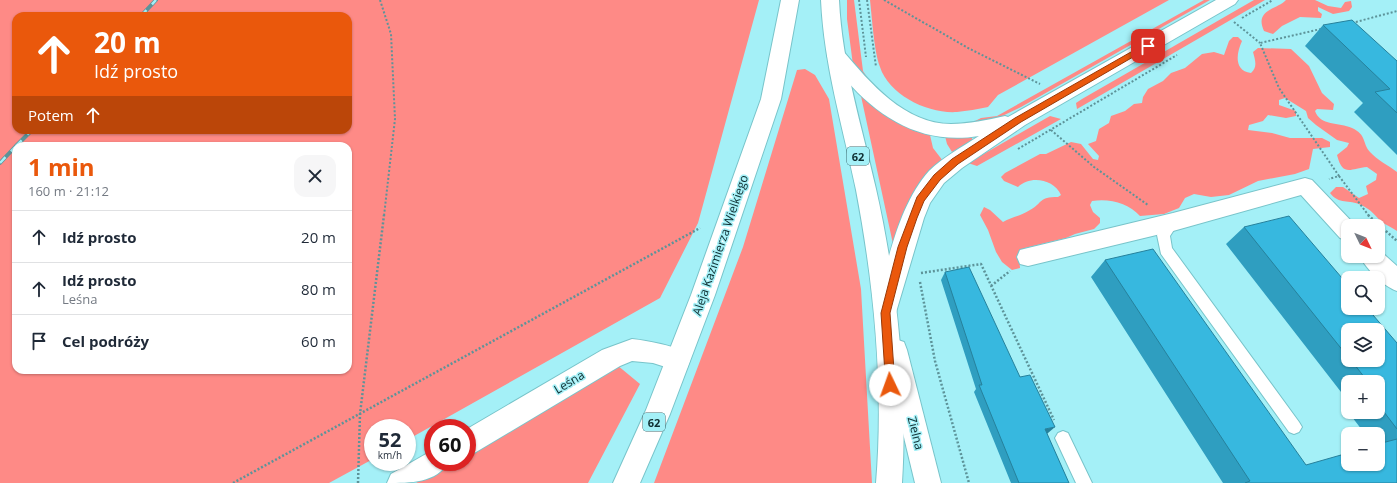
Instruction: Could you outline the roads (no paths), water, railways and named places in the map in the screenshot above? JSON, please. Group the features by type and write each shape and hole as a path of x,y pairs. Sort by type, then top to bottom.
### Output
{"street":[{"name":"Aleja Kazimierza Wielkiego","path":"626,483 657,414 703,295 771,99 790,0"},
{"name":"62","path":"830,0 830,19 836,56 866,192 886,313 890,385 889,483"},
{"path":"886,313 903,247 920,199 937,178 955,162 1018,120 1229,0"},
{"path":"836,56 879,103 898,116 919,125 952,132 979,129 1018,120"},
{"path":"1028,257 1173,222 1305,186 1341,225"},
{"path":"1378,263 1397,281"},
{"name":"Zielna","path":"886,313 928,483"},
{"name":"Leśna","path":"476,438 611,358 632,350 653,352 678,360"},
{"path":"400,483 424,469"}],"lane":[{"path":"1173,222 1163,235 1166,250 1294,427"},
{"path":"1063,438 1084,483"}],"railway":[{"path":"145,12 156,0"},
{"path":"20,142 28,134"},
{"path":"0,163 12,150"}]}
